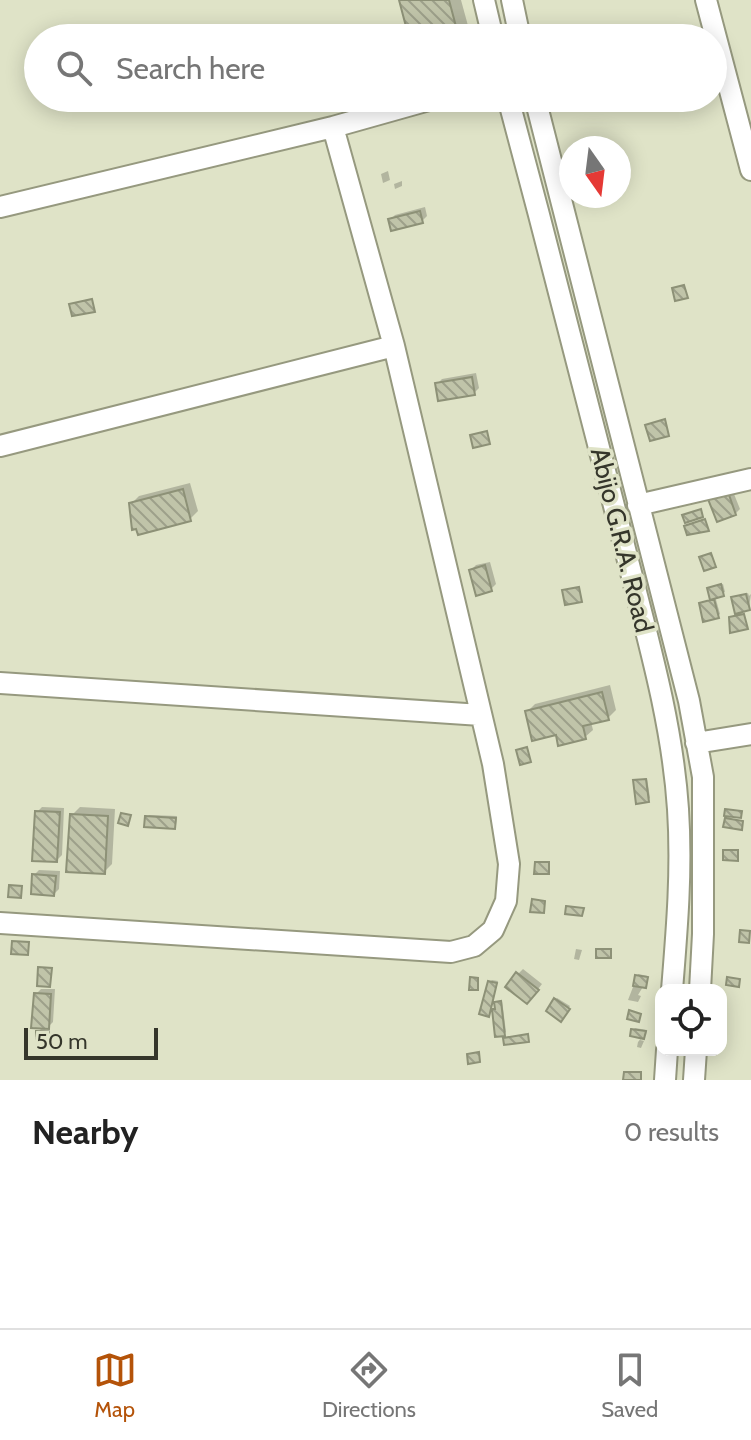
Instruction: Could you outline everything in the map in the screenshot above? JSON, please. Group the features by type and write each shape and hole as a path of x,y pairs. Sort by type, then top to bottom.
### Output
{"street":[{"path":"484,0 490,24"},
{"path":"512,0 517,24"},
{"path":"706,0 712,24"},
{"path":"727,79 751,170"},
{"path":"0,207 386,112"},
{"name":"Abijo G.R.A. Road","path":"512,112 615,510 656,674 672,753 678,808 680,879 672,984"},
{"name":"Abijo G.R.A. Road","path":"539,112 689,701 703,790 700,984"},
{"path":"0,923 451,952 474,946 493,930 506,901 509,864 493,764 394,346 333,127"},
{"path":"0,446 394,346"},
{"path":"638,505 751,479"},
{"path":"0,683 481,715"},
{"path":"696,743 751,734"},
{"path":"665,1080 667,1056"},
{"path":"694,1080 696,1056"}],"building":[{"path":"399,0 449,0 455,24 405,24"},
{"path":"420,211 423,223 391,231 388,219"},
{"path":"684,285 688,298 675,301 672,288"},
{"path":"92,299 95,312 72,316 69,304"},
{"path":"472,377 475,395 438,401 435,383"},
{"path":"665,419 669,436 650,441 645,425"},
{"path":"487,431 490,444 473,448 470,435"},
{"path":"183,489 191,521 138,535 136,529 132,530 129,503"},
{"path":"728,492 736,515 717,522 708,499"},
{"path":"701,509 703,517 685,523 682,515"},
{"path":"705,519 709,531 687,535 684,526"},
{"path":"711,553 716,567 704,571 699,557"},
{"path":"485,565 492,591 476,596 469,570"},
{"path":"721,584 724,596 710,600 707,588"},
{"path":"579,587 582,602 565,605 562,590"},
{"path":"746,594 750,610 735,614 731,597"},
{"path":"714,599 719,618 703,622 699,603"},
{"path":"744,614 748,629 730,633 729,617"},
{"path":"602,692 609,720 583,726 586,739 558,746 556,735 532,741 525,711"},
{"path":"527,747 531,762 520,765 516,750"},
{"path":"646,779 649,802 636,804 633,780"},
{"path":"725,809 742,811 741,818 724,816"},
{"path":"35,811 60,812 57,862 32,861"},
{"path":"121,813 131,815 128,826 118,823"},
{"path":"70,814 108,816 105,874 66,872"},
{"path":"145,816 176,818 175,829 144,827"},
{"path":"725,818 743,821 742,830 723,827"},
{"path":"723,850 738,850 738,861 723,860"},
{"path":"535,862 549,862 549,874 534,874"},
{"path":"32,874 56,876 54,896 31,894"},
{"path":"9,885 22,886 21,898 8,897"},
{"path":"532,899 545,901 544,913 530,912"},
{"path":"566,906 584,908 582,916 565,914"},
{"path":"740,930 750,931 749,943 739,942"},
{"path":"12,941 29,942 28,955 11,954"},
{"path":"596,949 611,949 611,958 596,958"},
{"path":"38,967 52,968 50,987 37,986"},
{"path":"516,972 539,990 527,1004 505,987"},
{"path":"635,975 648,977 646,988 633,986"},
{"path":"470,977 478,978 478,990 469,990"},
{"path":"727,977 740,979 739,987 726,984"},
{"path":"488,981 497,983 489,1017 479,1014"},
{"path":"34,993 51,994 49,1029 31,1028"},
{"path":"554,998 570,1009 561,1022 546,1011"},
{"path":"501,1001 505,1036 495,1037 492,1009 495,1009 494,1002"},
{"path":"629,1010 641,1014 639,1022 627,1019"},
{"path":"631,1029 646,1031 644,1039 630,1036"},
{"path":"36,1031 49,1032 48,1044 36,1043"},
{"path":"528,1034 529,1042 504,1045 503,1038"},
{"path":"479,1052 480,1062 468,1064 467,1054"},
{"path":"624,1072 641,1072 641,1080 623,1080"}]}
